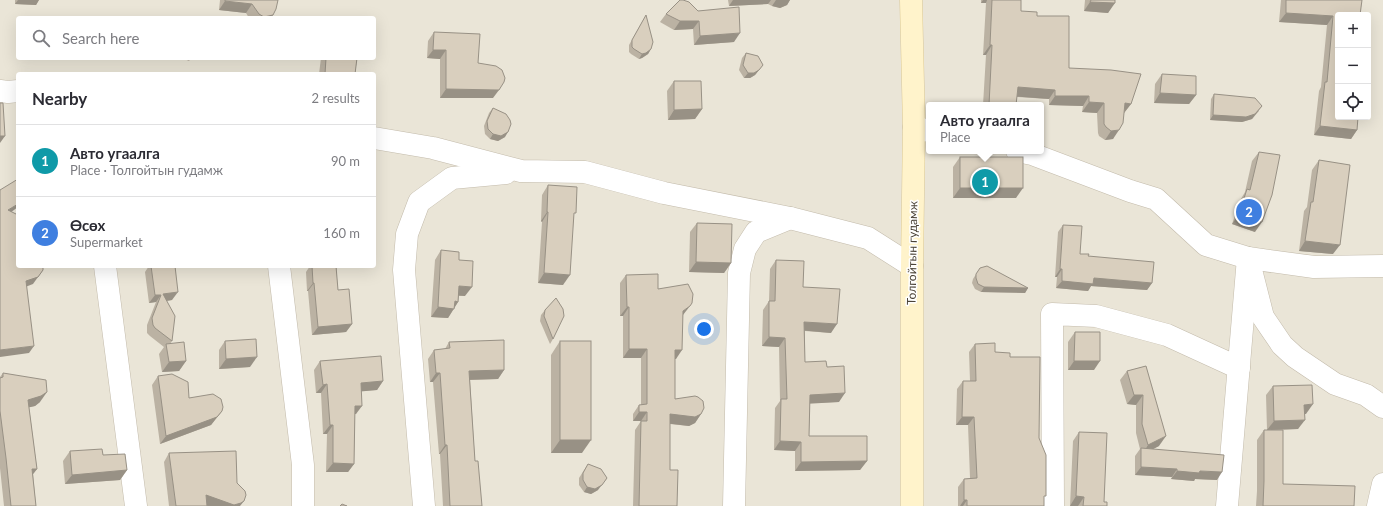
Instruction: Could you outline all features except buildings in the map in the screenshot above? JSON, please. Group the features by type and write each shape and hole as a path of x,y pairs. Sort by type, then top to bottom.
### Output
{"main road":[{"name":"Толгойтын гудамж","path":"911,0 922,129 912,266 912,506"}],"street":[{"path":"0,91 16,91"},
{"path":"376,138 433,148 521,171"},
{"path":"1032,154 1130,191 1156,199 1206,245 1248,258 1314,267 1383,266"},
{"path":"424,506 404,270 407,234 419,202 452,178 521,171 585,172 664,193 790,218 868,238 912,266"},
{"path":"734,506 738,273 745,249 756,232 790,218"},
{"path":"1227,506 1248,258"},
{"path":"1248,258 1263,317 1282,345 1295,357 1335,384 1366,395 1383,407"},
{"path":"105,268 136,506"},
{"path":"279,268 303,465 303,506"},
{"path":"1052,506 1052,314 1096,316 1167,335 1238,368"},
{"path":"1378,506 1383,484"}],"shaded area":[{"path":"0,0 1383,0 1383,506 0,506"}],"place":[{"name":"Авто угаалга","path":"985,182"},
{"name":"Өсөх","path":"1249,212"}]}
